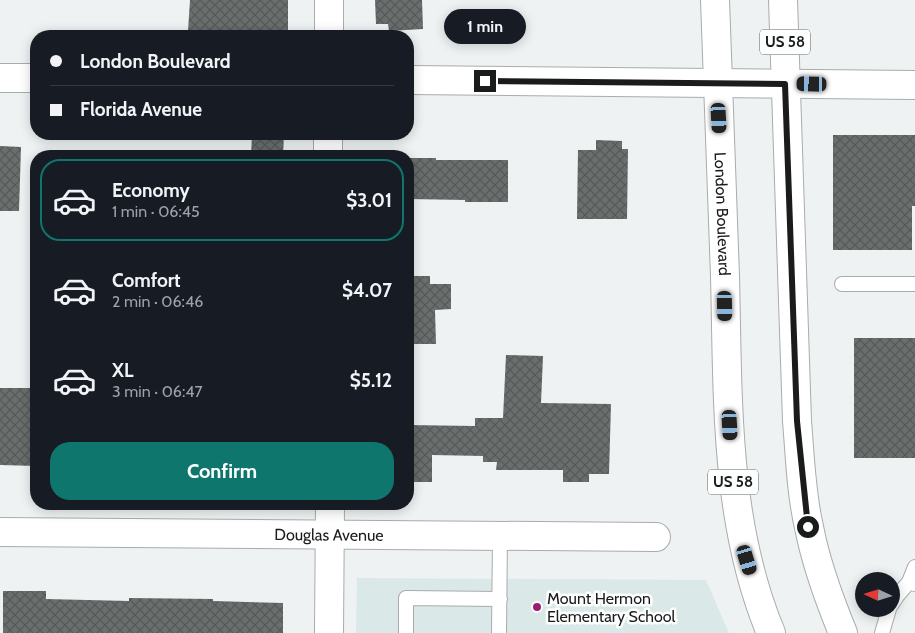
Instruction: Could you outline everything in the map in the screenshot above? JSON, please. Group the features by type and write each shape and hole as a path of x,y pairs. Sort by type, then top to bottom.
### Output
{"street":[{"path":"329,0 329,30"},
{"name":"London Boulevard","path":"715,0 729,415 734,493 747,560 771,633"},
{"name":"US 58","path":"784,0 785,84 797,421 808,527 828,596 843,633"},
{"path":"0,78 30,78"},
{"path":"414,80 915,85"},
{"path":"329,633 330,510"},
{"name":"Douglas Avenue","path":"0,532 330,533 656,537"}],"lane":[{"path":"842,284 915,284"},
{"path":"500,535 500,633"},
{"path":"900,593 912,583 915,567"},
{"path":"406,633 406,598 500,599"},
{"path":"882,633 886,618"}],"shaded area":[{"name":"Mount Hermon Elementary School","path":"357,578 706,580 729,633 356,633"}],"building":[{"path":"190,0 288,0 288,30 188,30"},
{"path":"375,0 422,0 423,29 389,30 388,24 376,24"},
{"path":"833,135 915,135 915,206 912,206 912,250 833,250"},
{"path":"252,140 284,140 283,150 251,150"},
{"path":"596,140 622,141 622,149 628,149 627,219 577,219 578,150 596,150"},
{"path":"0,146 21,147 19,211 0,211"},
{"path":"414,158 436,158 436,160 508,160 508,202 465,202 465,200 414,199"},
{"path":"414,276 430,276 430,284 451,284 451,309 435,310 436,344 414,344"},
{"path":"854,338 915,338 915,458 854,458"},
{"path":"506,355 543,356 541,403 611,404 609,474 589,474 589,482 563,482 563,470 496,470 497,462 483,462 483,456 432,455 432,482 414,482 414,425 475,426 475,418 503,418"},
{"path":"0,388 30,388 30,466 0,465"},
{"path":"3,591 46,591 46,599 129,601 129,598 213,599 213,601 283,603 283,633 3,633"}],"place":[{"name":"Mount Hermon Elementary School","path":"537,607"}],"route":[{"path":"485,81 785,84 797,421 808,527"}]}
